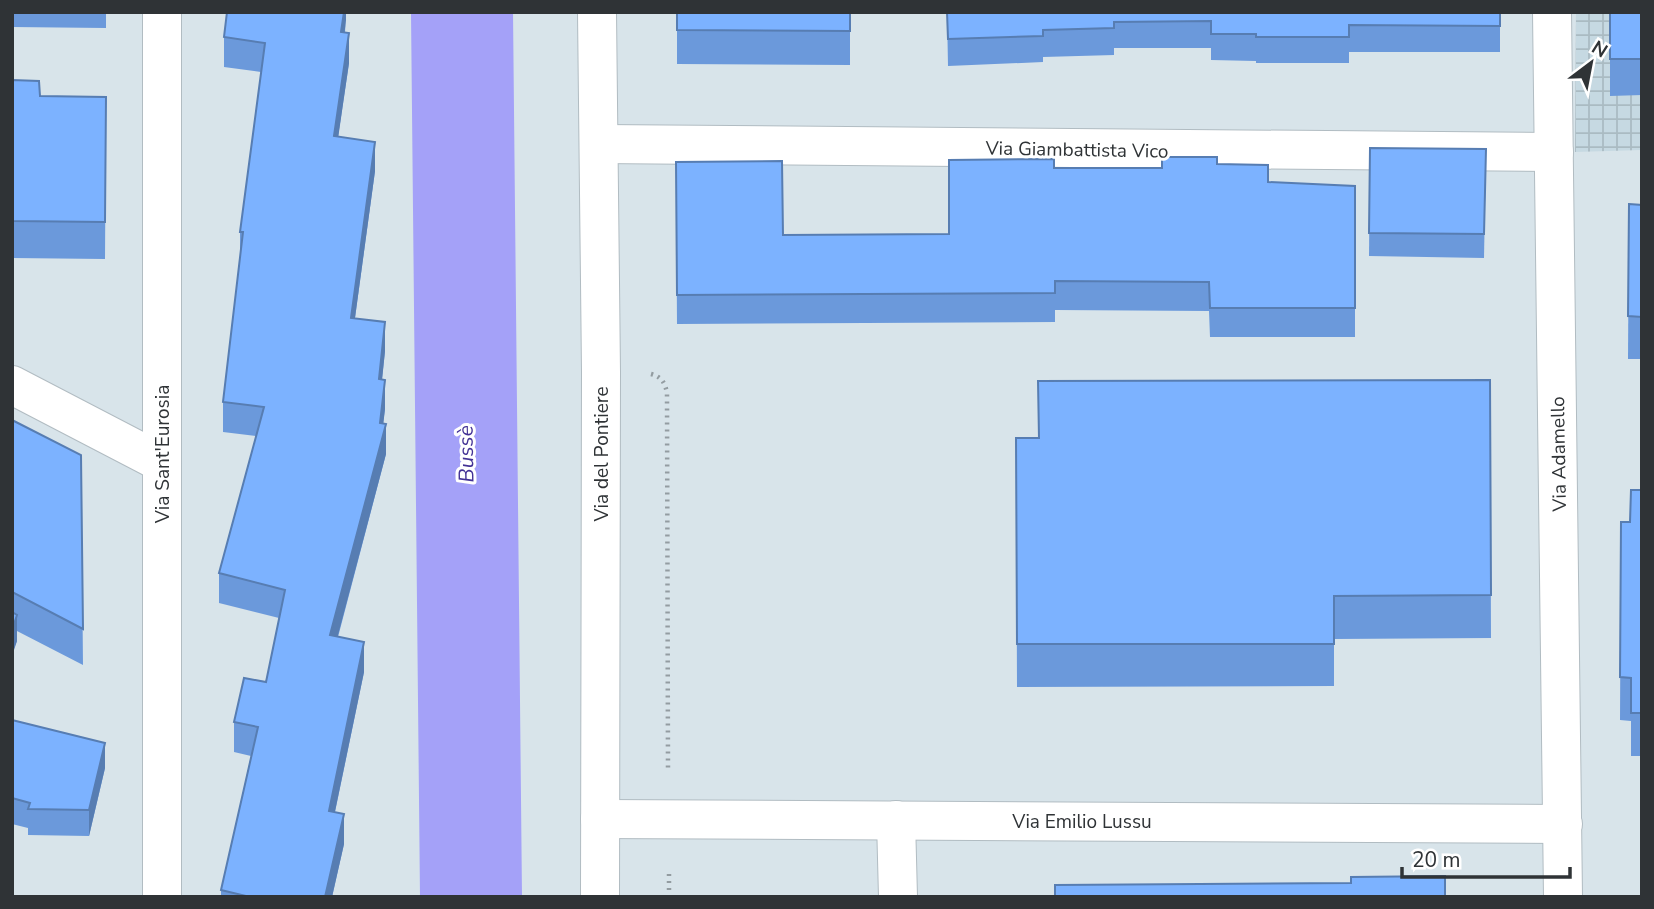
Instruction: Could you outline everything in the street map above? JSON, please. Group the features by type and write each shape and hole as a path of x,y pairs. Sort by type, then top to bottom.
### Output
{"street":[{"name":"Via Sant'Eurosia","path":"162,12 162,897"},
{"name":"Via del Pontiere","path":"597,12 601,372 600,897"},
{"name":"Via Adamello","path":"1552,12 1563,897"},
{"name":"Via Giambattista Vico","path":"600,144 1554,152"},
{"path":"12,385 162,463"},
{"name":"Via Emilio Lussu","path":"600,819 1563,824"},
{"path":"896,820 898,897"}],"path":[{"path":"601,372 645,372 664,382 667,393 668,772"}],"shaded area":[{"path":"1576,12 1642,12 1642,150 1575,152"}],"building":[{"path":"227,12 344,12 341,32 349,33 334,136 375,142 351,318 385,322 379,379 385,380 380,423 386,424 330,635 364,642 329,811 344,814 325,897 250,897 221,890 258,727 234,722 244,678 266,682 285,590 219,573 264,407 223,402 243,232 240,232 265,43 224,37"},
{"path":"677,12 850,12 850,31 677,30"},
{"path":"947,12 1500,12 1500,26 1349,25 1349,37 1256,37 1256,34 1211,34 1211,21 1114,22 1114,28 1043,30 1043,36 948,39"},
{"path":"1610,12 1642,12 1642,59 1610,59"},
{"path":"12,80 39,81 40,96 106,97 105,222 12,221"},
{"path":"1370,148 1486,149 1484,234 1369,233"},
{"path":"1162,157 1217,157 1217,164 1268,165 1268,182 1355,186 1355,308 1210,308 1209,282 1055,281 1055,293 677,295 676,162 782,161 783,235 949,234 949,160 1054,159 1054,168 1162,168"},
{"path":"1629,204 1642,205 1642,317 1628,316"},
{"path":"1490,380 1491,595 1334,596 1334,644 1017,644 1016,438 1039,438 1038,381"},
{"path":"12,420 81,455 83,629 12,592"},
{"path":"1631,490 1642,490 1642,713 1631,713 1631,678 1620,677 1621,522 1630,522"},
{"path":"12,612 17,615 13,627 12,627"},
{"path":"12,720 105,743 89,810 28,809 30,803 12,798"},
{"path":"1445,876 1445,897 1055,897 1055,885 1351,883 1351,877"}],"waterway":[{"name":"Bussè","path":"462,12 471,897"}]}
